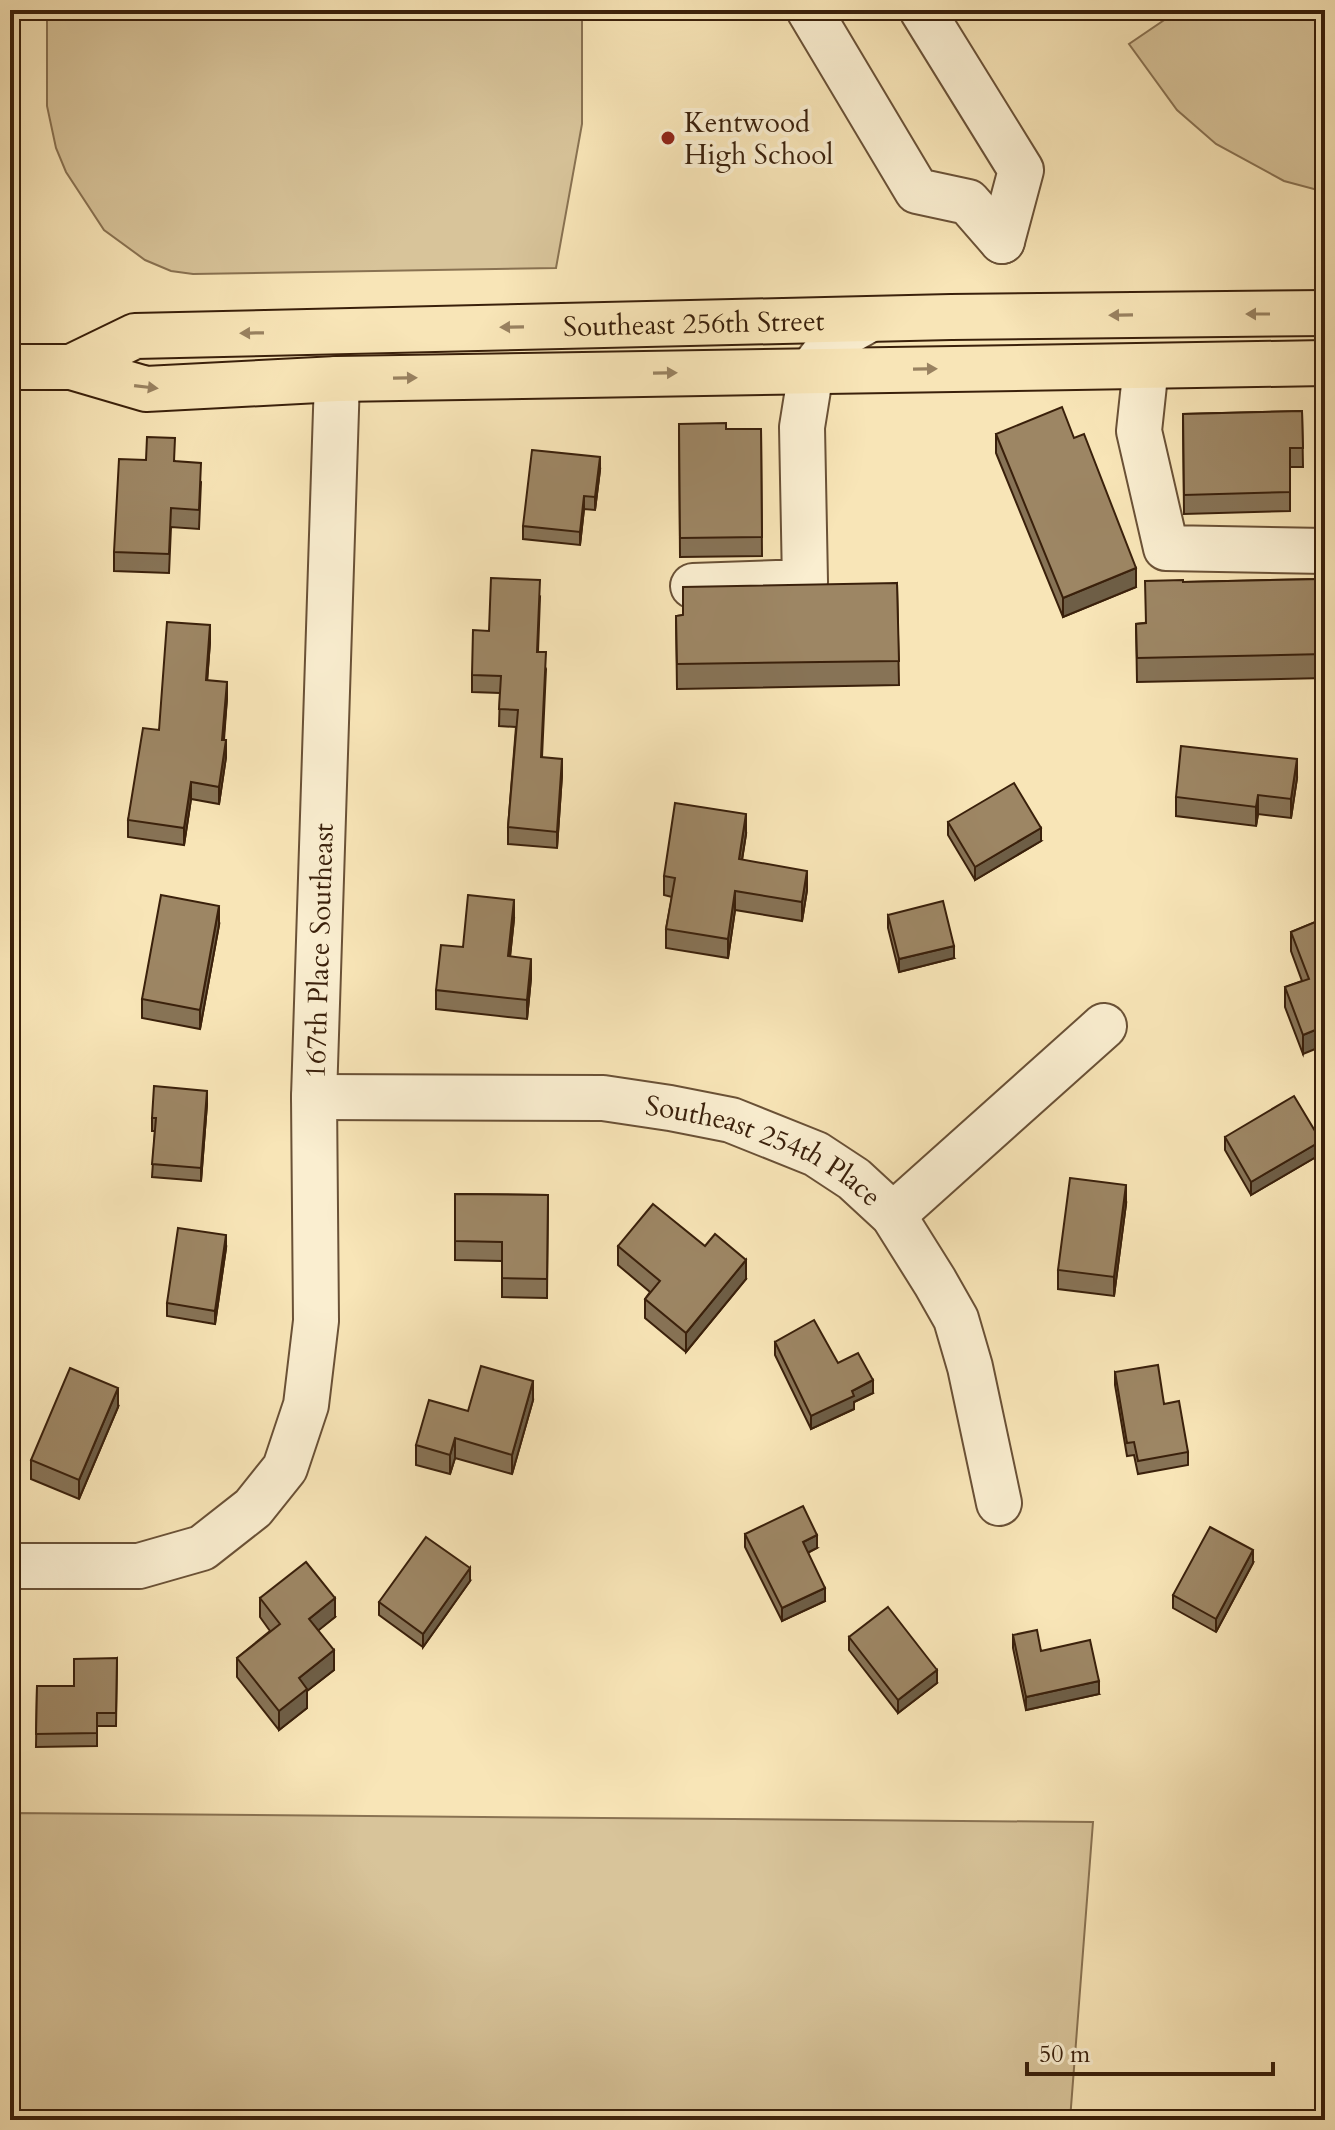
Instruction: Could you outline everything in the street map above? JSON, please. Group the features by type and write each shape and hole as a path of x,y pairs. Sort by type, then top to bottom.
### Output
{"main road":[{"name":"Southeast 256th Street","path":"71,367 135,336 870,319 1325,313"},
{"path":"1146,366 1158,345 1199,314"},
{"name":"Southeast 256th Street","path":"10,367 71,367 146,389 337,379 1325,363"}],"street":[{"path":"809,10 917,191 968,202 1002,241 1021,170 922,10"},
{"path":"693,586 805,582 802,427 811,371 827,350 847,332 870,319"},
{"path":"1146,366 1139,431 1166,548 1325,551"},
{"name":"167th Place Southeast","path":"10,1566 139,1566 202,1548 253,1508 285,1468 306,1405 316,1321 314,1097 337,379"},
{"path":"893,1215 1104,1026"},
{"name":"Southeast 254th Place","path":"314,1097 603,1098 731,1120 816,1154 854,1179 893,1215 956,1319 970,1367 999,1503"}],"shaded area":[{"path":"47,10 582,10 582,124 556,268 193,274 171,271 145,260 104,230 66,172 56,148 47,106"},
{"path":"1179,10 1325,10 1325,192 1284,181 1216,144 1177,110 1129,44"},
{"path":"10,1813 1093,1822 1070,2120 10,2120"}],"building":[{"path":"1062,407 1074,438 1084,434 1136,568 1063,598 996,434"},
{"path":"1302,411 1303,448 1290,448 1290,492 1184,495 1183,414"},
{"path":"726,423 726,429 761,429 762,537 680,538 679,424"},
{"path":"147,437 175,438 174,461 201,463 199,510 171,508 169,554 114,552 119,459 146,460"},
{"path":"532,450 600,457 595,497 584,496 580,532 523,526"},
{"path":"1325,575 1325,654 1137,658 1136,624 1146,623 1145,581 1322,579"},
{"path":"491,578 540,580 537,652 546,652 541,757 562,759 557,832 508,827 518,710 499,709 501,676 472,675 473,630 489,631"},
{"path":"897,583 899,661 677,664 676,616 683,615 683,587"},
{"path":"167,622 210,625 206,680 227,682 222,740 226,740 219,787 191,782 184,828 128,820 143,728 159,730"},
{"path":"1181,746 1297,759 1291,799 1258,795 1256,807 1176,797"},
{"path":"1014,783 1041,828 975,867 948,822"},
{"path":"675,803 746,814 739,859 807,871 802,902 735,891 728,939 666,929 675,878 664,876"},
{"path":"161,895 219,906 200,1010 142,999"},
{"path":"468,895 514,900 508,956 531,959 527,1000 436,990 441,945 463,947"},
{"path":"943,901 954,946 899,959 888,915"},
{"path":"1325,918 1325,1026 1303,1035 1285,987 1309,979 1291,932"},
{"path":"154,1086 207,1091 201,1168 152,1164 156,1118 152,1118"},
{"path":"1294,1096 1321,1141 1251,1182 1225,1137"},
{"path":"1070,1178 1126,1185 1114,1277 1058,1270"},
{"path":"455,1194 548,1195 547,1279 502,1278 502,1242 455,1241"},
{"path":"653,1204 705,1246 715,1234 746,1260 686,1333 645,1299 660,1281 618,1246"},
{"path":"178,1228 226,1235 215,1311 167,1303"},
{"path":"814,1320 838,1363 858,1353 873,1380 852,1391 854,1396 811,1416 775,1342"},
{"path":"1158,1365 1164,1404 1179,1401 1188,1452 1138,1461 1134,1442 1127,1443 1115,1372"},
{"path":"481,1366 533,1381 512,1455 455,1438 450,1455 416,1445 429,1400 468,1411"},
{"path":"70,1368 118,1388 79,1480 31,1460"},
{"path":"803,1506 817,1535 803,1542 825,1588 782,1608 745,1534"},
{"path":"1210,1527 1253,1550 1216,1619 1173,1595"},
{"path":"426,1537 470,1568 423,1634 379,1602"},
{"path":"306,1562 335,1598 309,1619 334,1650 299,1678 307,1689 279,1711 237,1658 280,1624 260,1598"},
{"path":"888,1607 937,1670 898,1700 849,1637"},
{"path":"1037,1630 1041,1651 1090,1640 1099,1681 1026,1697 1013,1635"},
{"path":"117,1658 116,1713 97,1713 97,1733 36,1734 37,1686 74,1686 74,1659"}],"place":[{"name":"Kentwood High School","path":"668,138"}]}
